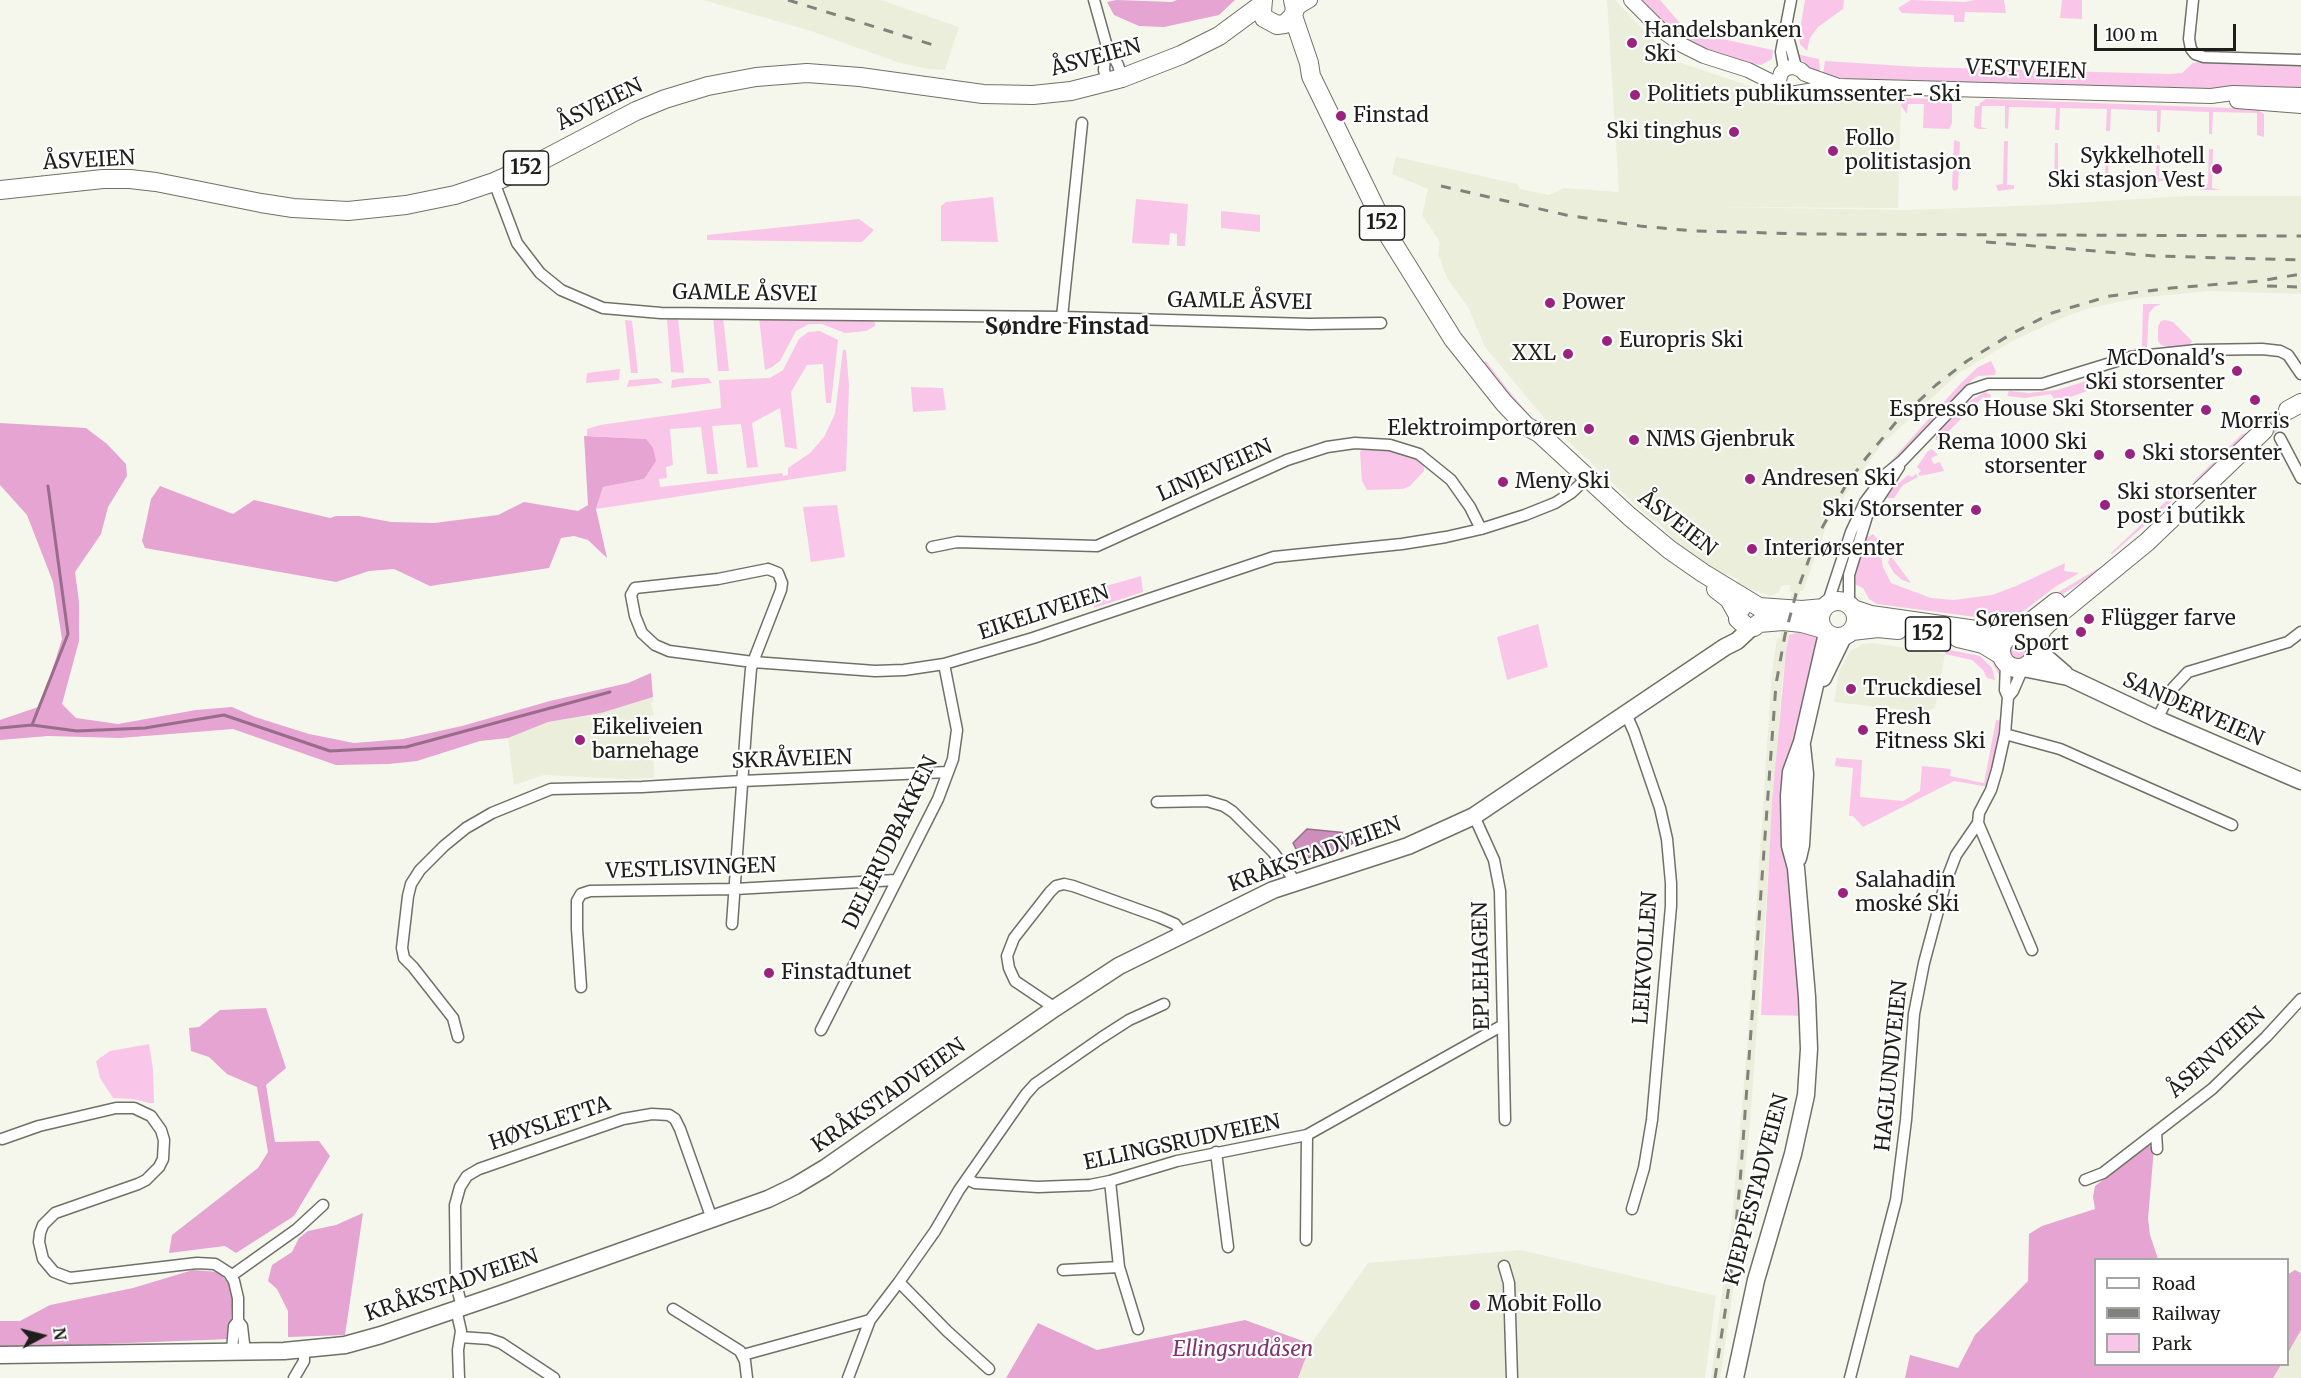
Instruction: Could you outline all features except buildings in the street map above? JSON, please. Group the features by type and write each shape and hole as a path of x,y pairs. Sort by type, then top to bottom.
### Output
{"main road":[{"path":"1266,9 1285,24 1298,6"},
{"name":"ÅSVEIEN","path":"1298,6 1311,76 1378,215 1439,319 1481,376 1534,438 1583,481 1609,513 1660,554 1722,592 1734,606 1750,616"},
{"name":"ÅSVEIEN","path":"0,190 103,179 130,179 304,209 348,210 416,204 455,195 494,182 537,163 615,120 651,104 695,89 739,80 797,74 834,74 970,93 1014,95 1071,91 1115,80 1180,55 1220,36 1266,9 1303,68 1311,76"},
{"path":"2091,586 2063,598 2001,645 2010,662 2033,660 2034,646 2047,624 2140,548 2272,434"},
{"name":"152","path":"1750,616 1826,607 1840,602 1871,615 2013,635"},
{"path":"1826,607 1820,618 1836,633 1856,620 1851,607"},
{"name":"152","path":"1750,616 1777,621 1802,622 1836,633 1884,628 1965,639 1983,644 2010,662"},
{"name":"KRÅKSTADVEIEN","path":"0,1354 304,1350 364,1340 768,1198 815,1174 1119,966 1242,904 1296,882 1408,846 1474,816 1725,647 1750,616"},
{"name":"KJEPPESTADVEIEN","path":"1735,1378 1752,1297 1793,1154 1806,1095 1809,1049 1808,1016 1796,867 1801,845 1805,774 1802,742 1816,684 1816,674 1836,633"},
{"path":"2013,635 2024,635 2034,646"},
{"name":"SANDERVEIEN","path":"2034,646 2068,677"},
{"name":"SANDERVEIEN","path":"2010,662 2068,677 2157,719 2301,781"}],"street":[{"path":"1094,0 1106,43 1104,70 1115,80"},
{"name":"VESTVEIEN","path":"1631,0 1661,30 1682,45 1704,56 1748,70 1780,86 1790,94 1839,86 2211,96 2233,93 2301,95"},
{"path":"1791,0 1786,28 1792,70 1806,83 1802,91"},
{"path":"2193,0 2189,39 2191,49 2195,54 2204,57 2301,60"},
{"name":"VESTVEIEN","path":"1748,70 1792,70 1839,86"},
{"path":"1780,86 1779,80 1792,70"},
{"name":"VESTVEIEN","path":"2211,96 2233,101 2301,106"},
{"path":"1062,317 1082,123"},
{"name":"GAMLE ÅSVEI","path":"494,182 517,243 540,273 561,290 603,308 662,313 1062,317 1309,324 1381,323"},
{"path":"1826,607 1851,532 1865,502 1886,474 1902,461 1970,390 1978,386 2043,384 2130,357 2175,351 2224,349 2280,351 2288,355 2301,374"},
{"path":"2272,434 2301,478"},
{"name":"LINJEVEIEN","path":"932,548 957,542 1097,546 1287,460 1327,447 1355,443 1389,445 1419,454 1451,480 1470,507 1481,529"},
{"path":"1851,607 1849,575 1867,516 1902,461"},
{"name":"EIKELIVEIEN","path":"753,662 781,590 781,577 774,571 768,569 718,579 635,588 631,595 635,616 642,633 655,645 669,651 753,662 875,671 904,670 945,664 1033,638 1274,557 1402,544 1481,529 1549,506 1583,481"},
{"path":"2157,719 2173,688 2188,672 2288,642 2301,632"},
{"path":"732,924 753,662"},
{"name":"HAGLUNDVEIEN","path":"1850,1378 1896,1200 1906,1120 1914,1014 1924,963 1946,881 1956,855 1978,823 1979,813 1991,790 1997,770 2005,734 2008,697 2005,690 2010,662"},
{"name":"HAGLUNDVEIEN","path":"2008,697 2013,691 2010,662"},
{"name":"DELERUDBAKKEN","path":"821,1030 938,799 953,759 957,730 945,664"},
{"name":"LEIKVOLLEN","path":"1626,714 1660,808 1667,839 1671,884 1652,1120 1644,1168 1632,1209"},
{"path":"2005,734 2060,749 2232,825"},
{"name":"SKRÅVEIEN","path":"458,1037 453,1018 404,958 402,948 411,885 420,870 444,846 466,828 492,813 550,789 642,788 948,772"},
{"path":"1157,802 1207,801 1224,806 1273,852 1296,882"},
{"name":"EPLEHAGEN","path":"1474,816 1491,852 1500,891 1505,1120"},
{"path":"1978,823 2032,950"},
{"name":"VESTLISVINGEN","path":"581,987 577,901 581,894 590,891 735,889 896,880"},
{"path":"1055,1008 1015,981 1007,956 1018,933 1056,886 1064,884 1073,886 1159,917 1175,924 1183,934"},
{"name":"ÅSENVEIEN","path":"2085,1180 2103,1173 2212,1089 2266,1037 2301,999"},
{"path":"848,1378 870,1320 899,1282 1026,1094 1035,1084 1118,1027 1164,1004"},
{"name":"ELLINGSRUDVEIEN","path":"967,1179 975,1183 1038,1187 1090,1185 1216,1152 1307,1135 1503,1025"},
{"path":"2,1139 39,1126 116,1108 134,1108 143,1111 157,1123 164,1140 163,1159 159,1167 146,1180 138,1184 55,1213 40,1233 39,1242 43,1259 54,1272 70,1278 206,1262 222,1268 231,1276 237,1289 238,1322 234,1326 238,1351"},
{"name":"HØYSLETTA","path":"459,1308 456,1284 455,1205 460,1187 467,1176 480,1169 623,1119 659,1114 672,1116 678,1124 712,1219"},
{"path":"2157,1132 2157,1149"},
{"path":"1306,1240 1307,1135"},
{"path":"1216,1152 1228,1247"},
{"path":"1110,1181 1119,1267 1138,1329"},
{"path":"231,1276 297,1229 323,1206"},
{"path":"1504,1266 1509,1283 1512,1378"},
{"path":"1063,1270 1119,1267"},
{"path":"899,1282 947,1331 989,1369"},
{"path":"459,1308 459,1378"},
{"path":"673,1308 730,1344 743,1355 747,1378"},
{"path":"743,1355 870,1320"},
{"path":"460,1337 489,1339 501,1343 554,1378"},
{"path":"294,1378 304,1361 304,1350"}],"shaded area":[{"path":"703,0 881,0 959,27 945,70 929,69 900,63 808,30"},
{"path":"1607,0 1615,0 1672,60 1759,89 1777,105 1805,104 1822,99 1892,104 1901,102 1898,208 1711,207 1906,210 2043,205 2186,196 2301,196 2301,294 2209,291 2138,298 2090,308 2016,339 1959,373 1881,445 1827,524 1803,591 1800,591 1788,638 1782,682 1750,1123 1732,1299 1720,1378 1711,1378 1732,1218 1747,1048 1772,671 1777,639 1780,638 1792,592 1789,591 1791,585 1781,586 1779,592 1770,596 1737,584 1738,579 1703,565 1688,554 1658,523 1648,517 1546,420 1485,347 1468,307 1447,278 1438,254 1440,242 1422,215 1428,189 1392,174 1396,157 1517,184 1520,189 1549,195 1564,188 1619,192"},
{"path":"1873,643 1945,654 1935,708 1923,712 1834,702 1839,671 1850,651 1863,644"},
{"name":"Eikeliveien barnehage","path":"653,697 654,701 651,703 654,715 650,716 652,727 648,728 653,742 654,778 544,775 514,785 508,738 548,722 601,713"},
{"path":"1307,829 1348,833 1353,843 1342,851 1301,859 1293,843"},
{"path":"1521,1250 1716,1296 1705,1378 1298,1378 1311,1344 1368,1263"},
{"path":"2301,1330 2301,1378 2273,1378 2280,1366 2289,1366 2289,1351"}],"green space":[{"path":"1117,0 1172,2 1177,0 1235,0 1219,15 1164,27 1139,26 1114,15 1107,2"},
{"path":"1638,0 1660,0 1680,23 1695,33 1773,50 1772,59 1761,65 1752,64 1699,46 1660,22"},
{"path":"1805,0 1844,0 1843,9 1818,27 1810,38 1807,51 1800,44 1799,36"},
{"path":"1911,0 1965,2 2004,0 2006,13 1965,12 1964,22 1954,22 1954,15 1902,13 1898,8"},
{"path":"2062,0 2082,0 2082,19 2060,18"},
{"path":"1796,54 1819,59 1820,72 1812,71"},
{"path":"1825,61 1920,67 2168,74 2182,73 2193,63 2204,61 2301,65 2301,92 1866,81 1829,77 1823,74"},
{"path":"1902,98 1949,99 1952,104 1952,123 1949,129 1923,128 1924,104 1908,104 1907,114 1901,106"},
{"path":"1986,99 2257,109 2264,114 2264,137 2257,135 2257,113 2213,112 2212,134 2209,134 2209,112 2161,110 2160,132 2157,132 2157,111 2111,109 2110,131 2106,131 2107,109 2060,108 2059,130 2055,130 2056,108 2009,107 2008,129 2005,128 2005,106 1982,106 1981,127 1988,129 1978,129 1974,127 1975,106 1979,106"},
{"path":"1954,140 1960,142 1958,189 1955,191 1952,187"},
{"path":"2004,141 2008,141 2007,185 2014,185 2014,189 1998,191 1996,185 2003,184"},
{"path":"2055,143 2058,143 2058,182 2065,183 2065,186 2049,189 2047,186 2054,186"},
{"path":"2106,144 2109,144 2108,180 2115,181 2115,184 2099,186 2098,180 2105,180"},
{"path":"2157,145 2160,146 2159,178 2166,180 2151,183 2148,178 2156,178"},
{"path":"2209,149 2213,149 2212,188 2221,190 2200,190 2201,184 2208,184"},
{"path":"993,197 998,242 941,241 941,206 946,202"},
{"path":"1136,199 1188,204 1185,246 1177,246 1177,234 1170,233 1169,245 1132,243"},
{"path":"1221,211 1260,215 1260,232 1221,228"},
{"path":"859,219 874,230 862,242 707,240 707,235"},
{"path":"2143,304 2161,304 2149,313 2147,347 2142,351 2134,352 2133,349 2142,347"},
{"path":"713,317 723,317 729,371 718,371"},
{"path":"759,318 872,320 875,326 866,331 845,333 822,324 809,324 796,331 780,361 765,370"},
{"path":"667,319 678,319 684,373 671,372"},
{"path":"625,320 632,321 638,373 631,373"},
{"path":"2161,321 2173,322 2192,341 2190,345 2169,347 2161,345 2158,341 2158,326"},
{"path":"820,331 838,340 831,403 826,403 823,364 807,365 791,392 797,449 785,447 780,408 752,423 758,467 747,468 741,424 712,426 718,474 707,474 701,427 670,429 673,465 666,467 667,478 659,479 660,487 782,473 783,476 788,475 788,468 810,453 824,437 835,414 843,350 846,350 849,385 846,471 596,509 603,487 644,479 646,439 587,436 587,429 600,425 721,408 719,380 770,378 783,370 799,339 808,332"},
{"path":"1486,361 1528,413 1508,400 1482,363"},
{"path":"1991,361 1996,371 1995,375 1978,376 1972,380 1866,494 1883,470 1961,383 1978,367"},
{"path":"620,369 619,380 586,383 587,373"},
{"path":"2109,374 2113,382 2056,402 2051,394 2025,398 2007,396 2009,391 2029,393 2057,390"},
{"path":"657,378 663,383 627,387 629,380"},
{"path":"708,378 712,383 671,388 672,380"},
{"path":"911,387 943,388 946,410 913,412"},
{"path":"1985,392 1991,395 1990,399 1988,401 1983,397 1946,434 1949,440 1936,440 1936,434 1968,402"},
{"path":"0,423 86,428 107,444 126,464 127,476 108,507 101,534 75,572 79,602 79,641 62,704 76,718 118,724 196,710 232,707 255,717 309,734 354,743 403,739 462,726 550,701 628,683 651,673 653,697 601,713 548,722 508,738 480,741 417,761 389,764 336,765 233,729 120,738 48,736 0,740 0,720 41,706 62,639 53,582 27,515 0,485"},
{"path":"2247,433 2249,437 2187,493 2195,480 2242,434"},
{"path":"584,436 646,439 653,448 656,461 644,479 603,487 596,509 607,558 588,540 574,536 561,538 549,568 430,586 394,569 369,571 336,582 145,548 142,541 151,499 160,486 233,514 254,500 330,518 359,516 391,522 434,523 498,515 524,502 578,511 588,505"},
{"path":"1366,447 1396,450 1424,462 1424,471 1410,486 1403,489 1367,490 1362,481 1360,453 1361,449"},
{"path":"1932,449 1938,455 1931,458 1934,464 1940,462 1944,471 1920,476 1918,474 1921,471 1917,467"},
{"path":"1916,474 1918,477 1903,485 1894,498 1885,498 1884,496 1908,475 1912,477"},
{"path":"2179,489 2180,493 2171,502 2111,553"},
{"path":"837,505 845,557 811,562 803,507"},
{"path":"1873,534 1878,540 1883,567 1891,583 1931,598 1954,600 1992,595 2065,563 2064,571 2079,573 2055,587 2012,620 2006,621 1877,604 1869,599 1863,588 1854,584 1866,538"},
{"path":"1890,556 1911,583 1902,580 1894,573 1888,563"},
{"path":"2109,562 2099,571 2009,628 2000,625 2008,625 2020,620 2050,597"},
{"path":"1141,576 1143,592 1094,608 1096,589"},
{"path":"1538,624 1548,667 1507,680 1497,637"},
{"path":"1809,629 1825,643 1791,772 1808,1016 1761,1015 1772,803 1786,651 1789,635"},
{"path":"1874,633 1978,647 1996,662 2001,670 2002,681 1991,660 1975,649 1875,636"},
{"path":"2018,642 2024,645 2027,651 2024,657 2018,660 2012,657 2009,651 2012,645"},
{"path":"1945,649 1980,656 1992,668 1995,680 1987,678 1983,670 1972,660 1945,654"},
{"path":"1996,720 2003,721 1989,787 1954,781 1863,827 1853,816 1849,816 1853,768 1835,766 1836,758 1862,760 1860,797 1903,801 1920,791 1922,766 1951,769 1950,776 1984,783"},
{"path":"266,1008 286,1068 266,1085 275,1142 319,1141 330,1156 294,1216 236,1253 225,1246 169,1253 172,1235 258,1168 268,1152 257,1087 227,1074 209,1057 191,1051 189,1028 199,1027 220,1010"},
{"path":"149,1044 153,1069 154,1103 113,1098 100,1078 96,1061 110,1051"},
{"path":"2148,1145 2154,1148 2148,1219 2150,1235 2158,1258 2094,1258 2094,1366 2280,1366 2273,1378 1905,1378 1910,1355 1958,1368 1975,1335 2028,1281 2029,1234 2042,1226 2095,1209 2093,1197 2095,1186"},
{"path":"363,1213 345,1335 288,1337 288,1311 277,1289 268,1281 272,1265 292,1252 299,1238 308,1231 336,1225"},
{"path":"193,1270 219,1272 233,1289 230,1339 0,1348 0,1321 20,1321 50,1305 133,1288"},
{"path":"2295,1270 2301,1273 2301,1330 2289,1351 2289,1273"},
{"name":"Ellingsrudåsen","path":"1245,1320 1311,1344 1298,1378 1006,1378 1038,1323 1097,1350"}],"waterway":[{"path":"32,725 68,634 48,486"},
{"path":"0,728 32,725 77,731 145,728 224,715 330,751 406,747 610,692"}],"tunnel":[{"path":"2264,430 2288,410"},
{"path":"2271,423 2280,438"}],"railway":[{"path":"788,0 940,47"},
{"path":"1441,186 1566,215 1694,231 1810,234 2301,236"},
{"path":"1986,242 2155,256 2301,260"},
{"path":"1715,1378 1731,1273 1740,1183 1776,684 1785,635 1796,594 1818,535 1846,485 1897,421 1936,385 1967,361 2013,333 2052,313 2110,296 2171,288 2260,281 2301,274"},
{"path":"2267,286 2301,287"}],"place":[{"name":"Handelsbanken Ski","path":"1632,43"},
{"name":"Politiets publikumssenter - Ski","path":"1635,95"},
{"name":"Finstad","path":"1341,116"},
{"name":"Ski tinghus","path":"1734,132"},
{"name":"Follo politistasjon","path":"1833,151"},
{"name":"Sykkelhotell Ski stasjon Vest","path":"2217,169"},
{"name":"Power","path":"1550,303"},
{"name":"Europris Ski","path":"1607,341"},
{"name":"XXL","path":"1568,354"},
{"name":"McDonald's Ski storsenter","path":"2237,371"},
{"name":"Morris","path":"2255,400"},
{"name":"Espresso House Ski Storsenter","path":"2206,410"},
{"name":"Elektroimportøren","path":"1589,429"},
{"name":"NMS Gjenbruk","path":"1634,440"},
{"name":"Ski storsenter","path":"2130,454"},
{"name":"Rema 1000 Ski storsenter","path":"2099,455"},
{"name":"Andresen Ski","path":"1750,479"},
{"name":"Meny Ski","path":"1503,482"},
{"name":"Ski storsenter post i butikk","path":"2105,505"},
{"name":"Ski Storsenter","path":"1976,510"},
{"name":"Interiørsenter","path":"1752,549"},
{"name":"Flügger farve","path":"2089,619"},
{"name":"Sørensen Sport","path":"2081,632"},
{"name":"Truckdiesel","path":"1851,689"},
{"name":"Fresh Fitness Ski","path":"1863,730"},
{"name":"Eikeliveien barnehage","path":"580,740"},
{"name":"Salahadin moské Ski","path":"1843,893"},
{"name":"Finstadtunet","path":"769,973"},
{"name":"Mobit Follo","path":"1475,1305"}],"district":[{"name":"Søndre Finstad","path":"1067,328"}]}
